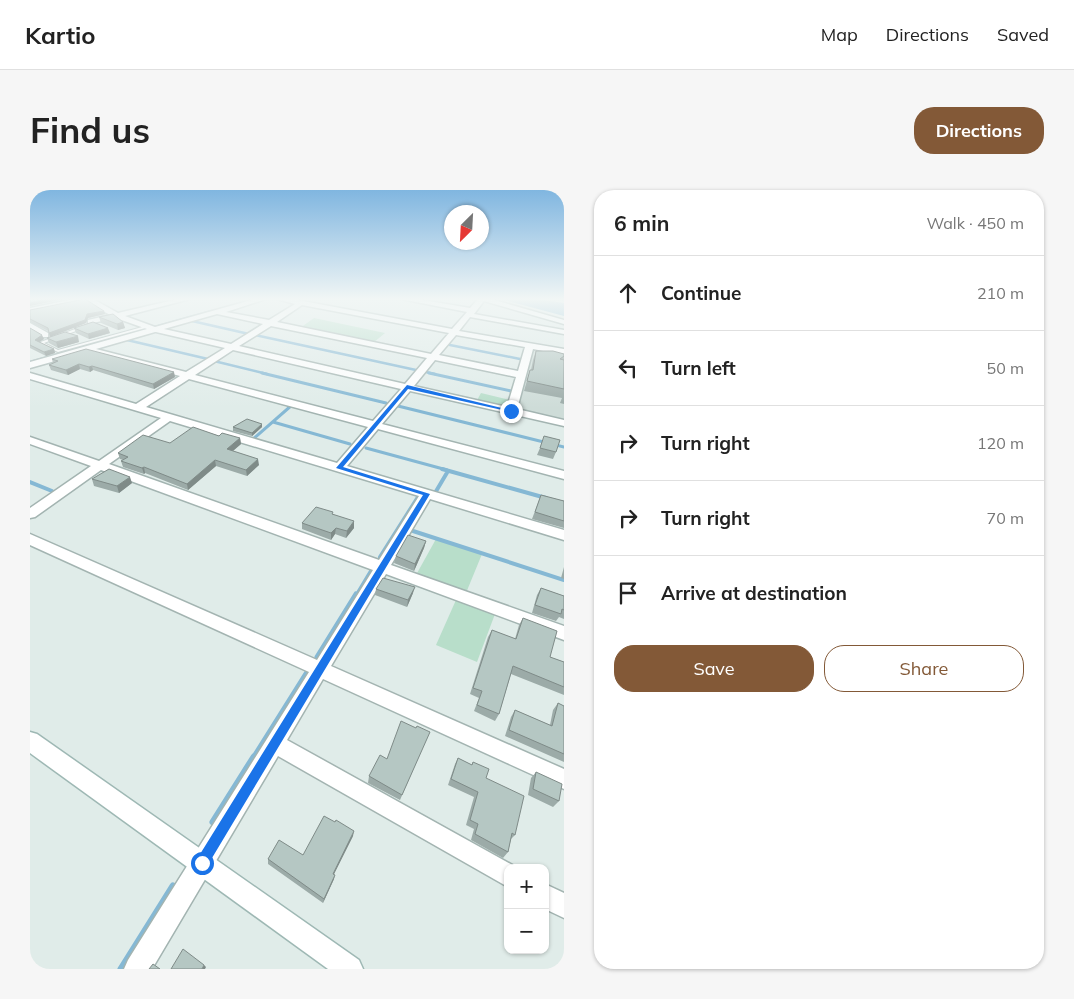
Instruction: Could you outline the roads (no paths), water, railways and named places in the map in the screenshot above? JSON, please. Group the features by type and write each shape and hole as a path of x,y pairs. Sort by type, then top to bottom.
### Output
{"street":[{"path":"30,365 87,344 122,335"},
{"path":"182,335 564,423"},
{"path":"137,408 250,335"},
{"path":"329,335 522,375"},
{"path":"339,468 374,424 451,335"},
{"path":"472,335 564,352"},
{"path":"87,344 188,376 564,475"},
{"path":"511,411 530,346"},
{"path":"30,376 564,535"},
{"path":"30,514 169,417"},
{"path":"30,440 564,633"},
{"path":"137,969 427,494"},
{"path":"30,539 564,779"},
{"path":"30,740 350,969"},
{"path":"276,744 504,873"},
{"path":"549,898 564,906"}],"lane":[{"path":"61,335 40,343 58,351 116,335"}],"waterway":[{"path":"30,362 125,335"},
{"path":"257,335 416,370"},
{"path":"127,340 208,359"},
{"path":"450,345 520,359"},
{"path":"214,361 267,374"},
{"path":"426,372 435,374"},
{"path":"262,373 386,403"},
{"path":"429,373 511,391"},
{"path":"252,440 292,405"},
{"path":"398,406 564,447"},
{"path":"273,422 350,444"},
{"path":"366,448 447,470"},
{"path":"442,469 546,498"},
{"path":"435,493 448,471"},
{"path":"30,482 52,491"},
{"path":"380,557 418,497"},
{"path":"413,531 564,580"},
{"path":"356,596 371,571"},
{"path":"317,657 356,594"},
{"path":"253,758 307,672"},
{"path":"213,822 254,757"},
{"path":"121,969 173,886"}]}
